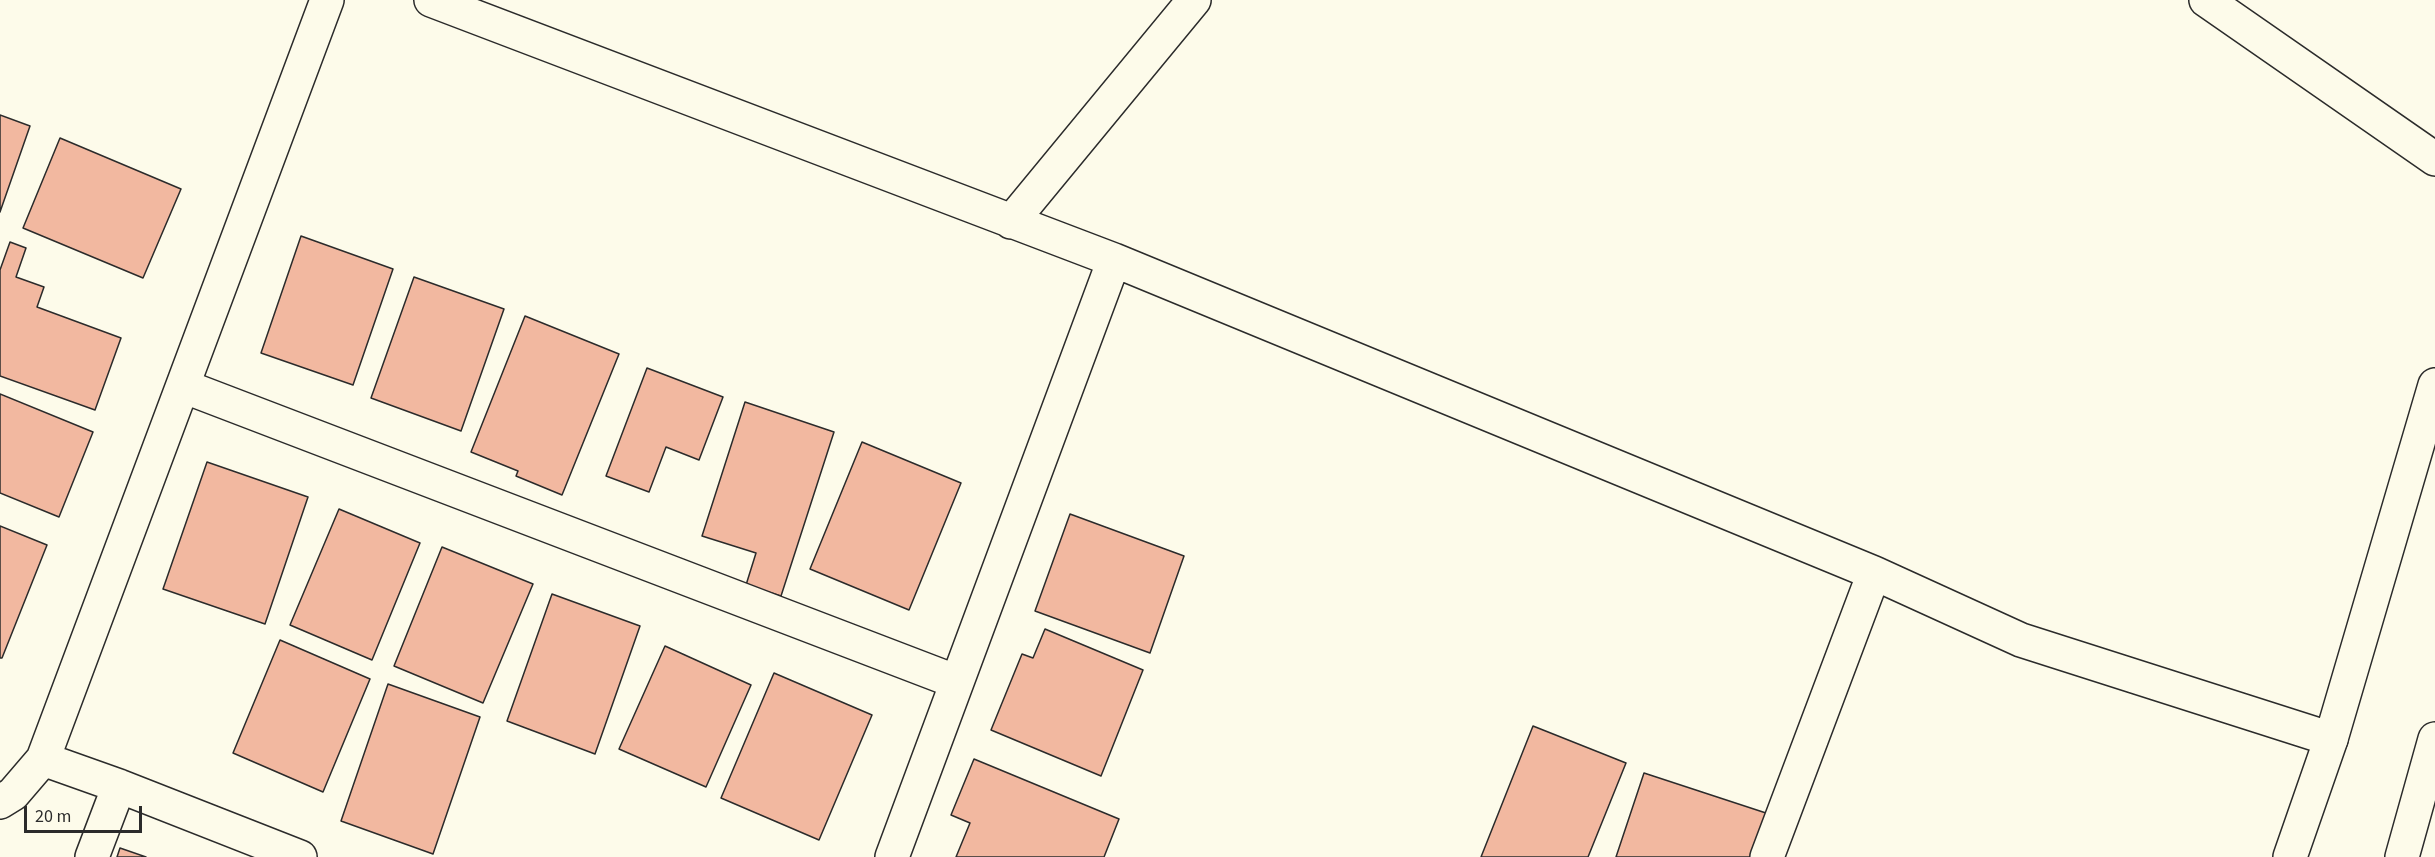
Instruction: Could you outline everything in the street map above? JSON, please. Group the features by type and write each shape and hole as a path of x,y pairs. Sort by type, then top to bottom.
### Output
{"street":[{"path":"0,802 13,794 43,759 327,0"},
{"path":"432,0 1114,260 1874,573 2021,640 2331,739"},
{"path":"1011,222 1194,0"},
{"path":"2206,0 2435,159"},
{"path":"892,857 1114,260"},
{"path":"2290,857 2331,739 2435,385"},
{"path":"183,386 957,682"},
{"path":"1767,857 1874,573"},
{"path":"2402,857 2435,739"},
{"path":"43,759 119,786 300,857"},
{"path":"93,857 119,786"}],"building":[{"path":"0,115 30,126 0,212"},
{"path":"60,138 181,189 143,278 23,228"},
{"path":"301,236 393,269 353,385 261,353"},
{"path":"10,242 26,248 16,277 44,287 37,307 121,338 95,410 0,376 0,270"},
{"path":"414,277 504,309 461,431 371,398"},
{"path":"525,316 619,354 562,495 516,476 518,471 471,452"},
{"path":"647,368 723,397 699,460 666,447 649,492 606,476"},
{"path":"0,394 93,432 59,517 0,493"},
{"path":"745,402 834,432 781,596 746,585 756,553 702,536"},
{"path":"862,442 961,483 909,610 810,569"},
{"path":"207,462 308,497 265,624 163,589"},
{"path":"339,509 420,543 372,660 290,625"},
{"path":"1070,514 1184,556 1150,653 1035,611"},
{"path":"0,526 47,545 2,658 0,658"},
{"path":"442,547 533,584 483,703 394,666"},
{"path":"552,594 640,626 595,754 507,721"},
{"path":"1045,629 1143,670 1101,776 991,730 1022,654 1033,658"},
{"path":"280,640 370,679 323,792 233,753"},
{"path":"665,646 751,685 706,787 619,749"},
{"path":"774,673 872,715 819,840 721,798"},
{"path":"388,684 480,717 433,854 341,821"},
{"path":"1533,726 1626,763 1588,857 1481,857"},
{"path":"974,759 1119,819 1104,857 956,857 970,823 951,815"},
{"path":"1644,773 1769,814 1755,857 1616,857"},
{"path":"120,848 146,857 117,857"}]}
